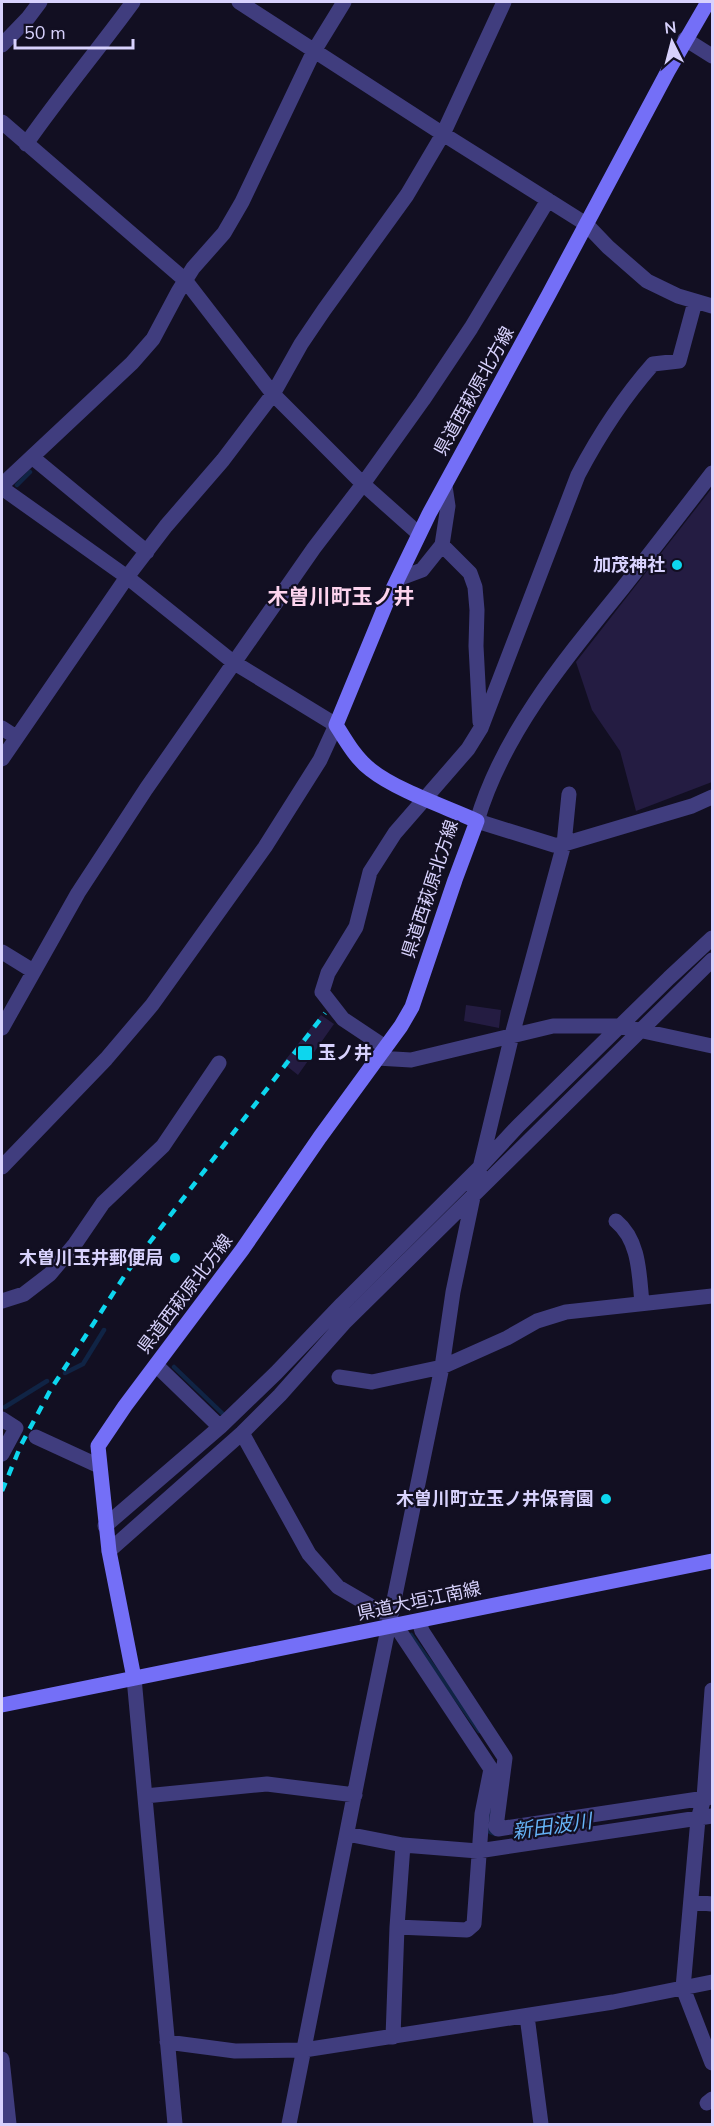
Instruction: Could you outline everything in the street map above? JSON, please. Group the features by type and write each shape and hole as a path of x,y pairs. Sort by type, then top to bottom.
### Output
{"main road":[{"name":"県道西萩原北方線","path":"134,1678 105,1526 97,1452 101,1440 242,1250 412,1007 477,821 370,770 354,752 336,725 358,669 419,534 685,39 708,2"},
{"name":"県道大垣江南線","path":"134,1678 392,1622 419,1621 712,1561"},
{"path":"2,1705 134,1678"}],"street":[{"path":"2,45 40,2"},
{"path":"26,144 59,96 104,42 133,2"},
{"path":"239,2 586,224 647,281 678,296 712,306"},
{"path":"2,1167 106,1059 152,1005 265,847 320,760 336,725 233,662 127,577 2,486 132,363 153,339 185,280 224,233 242,202 314,51 344,2"},
{"path":"2,759 127,577 166,526 223,460 273,394 301,344 407,195 443,134 504,2"},
{"path":"685,39 712,56"},
{"path":"2,122 185,280 273,394 363,484 419,534"},
{"path":"2,1028 78,893 146,789 314,548 423,400 471,328 548,200"},
{"path":"695,302 679,361 652,364 635,384 596,441 578,475 481,728 468,749 395,833 370,872 356,927 328,974 322,992 343,1019 381,1052 411,1060 553,1026 620,1026 712,1046"},
{"path":"32,457 147,552"},
{"path":"712,473 552,678 505,752 484,795 477,821 554,845 564,844 712,797"},
{"path":"398,579 422,570 442,545 448,506 445,486"},
{"path":"442,545 470,573 475,587 481,728"},
{"path":"2,728 16,737"},
{"path":"289,2124 392,1622 442,1367 453,1292 479,1168 512,1035 564,844 569,794"},
{"path":"105,1526 220,1427 276,1373 518,1126 712,938"},
{"path":"2,952 33,970"},
{"path":"109,1551 242,1433 280,1395 344,1323 712,960"},
{"path":"2,1301 24,1294 50,1274 75,1244 103,1203 163,1146 219,1063"},
{"path":"616,1221 623,1227 634,1244 642,1304"},
{"path":"339,1377 372,1382 442,1367 507,1338 537,1321 566,1312 712,1296"},
{"path":"156,1365 220,1427"},
{"path":"2,1419 16,1428 2,1454"},
{"path":"242,1433 309,1554 338,1587 381,1612 392,1622 491,1769 482,1814 474,1924 467,1930 397,1927"},
{"path":"36,1437 99,1466"},
{"path":"419,1621 422,1631 506,1758 496,1827 498,1830 708,1798"},
{"path":"134,1678 175,2124"},
{"path":"712,1690 708,1798 691,1902 683,1988 712,2063"},
{"path":"146,1796 267,1784 355,1795"},
{"path":"347,1834 403,1845 478,1851 705,1817"},
{"path":"393,2037 403,1845"},
{"path":"691,1902 712,1904"},
{"path":"167,2042 235,2051 304,2050 613,2002 712,1982"},
{"path":"527,2016 541,2124"},
{"path":"2,2059 9,2124"}],"building":[{"name":"加茂神社","path":"712,488 712,782 636,811 620,751 592,710 576,662"},
{"path":"466,1005 501,1010 499,1028 464,1021"},
{"path":"321,1015 334,1024 298,1075 283,1063"}],"waterway":[{"name":"新田波川","path":"17,485 30,472"},
{"name":"新田波川","path":"65,1373 83,1364 104,1330"},
{"name":"新田波川","path":"174,1367 223,1414"},
{"name":"新田波川","path":"5,1407 47,1381"},
{"name":"新田波川","path":"411,1635 479,1731"},
{"name":"新田波川","path":"491,1810 488,1826 490,1832 495,1834"}],"railway":[{"path":"2,1491 21,1445 51,1389 127,1272 325,1013"}],"place":[{"name":"加茂神社","path":"677,565"},
{"name":"玉ノ井","path":"305,1053"},
{"name":"木曽川玉井郵便局","path":"175,1258"},
{"name":"木曽川町立玉ノ井保育園","path":"606,1499"}],"district":[{"name":"木曽川町玉ノ井","path":"341,597"}]}
